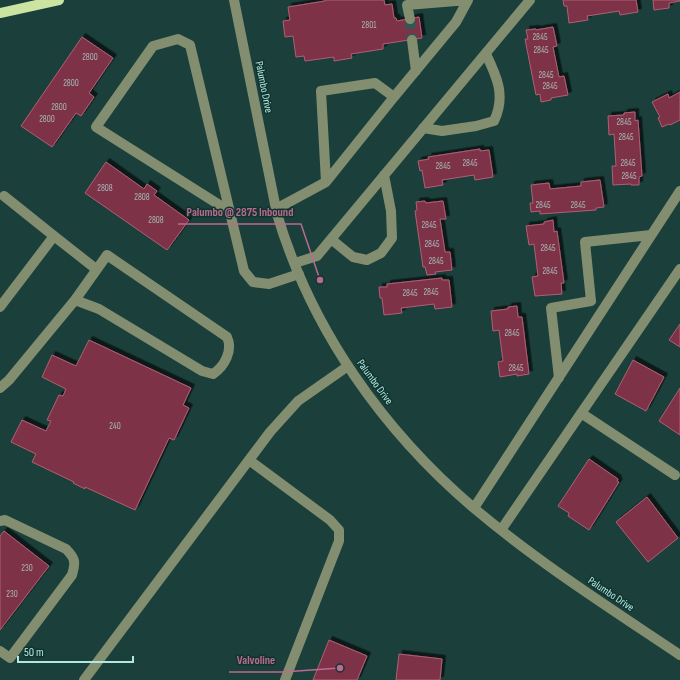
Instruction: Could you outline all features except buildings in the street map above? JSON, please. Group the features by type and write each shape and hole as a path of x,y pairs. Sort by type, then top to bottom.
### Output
{"main road":[{"path":"0,13 59,0"}],"street":[{"name":"Palumbo Drive","path":"234,0 276,209 283,236 299,274 329,335 371,400 392,426 439,476 474,508 549,566 680,655"},
{"path":"276,209 326,182 456,22 468,0 407,5 410,19"},
{"path":"294,263 316,256 331,240 530,0"},
{"path":"230,211 96,127 153,46 178,39 190,45 230,211 244,271 253,282 270,284 299,274"},
{"path":"412,40 416,70"},
{"path":"423,128 442,131 476,126 494,121 499,111 500,92 496,73 486,54"},
{"path":"326,182 321,91 375,83 394,97"},
{"path":"331,240 353,257 367,260 381,253 392,238 391,211 384,175"},
{"path":"474,508 680,191"},
{"path":"4,196 96,269"},
{"path":"590,301 585,242 651,235"},
{"path":"0,307 54,236"},
{"path":"0,388 9,380 75,300 107,254 227,337 230,344 229,352 219,370 213,374 202,371 99,309 75,300"},
{"path":"502,530 680,269"},
{"path":"559,378 551,308 590,301 602,310"},
{"path":"84,680 270,432 298,401 348,366"},
{"path":"582,413 675,475"},
{"path":"249,460 330,520 339,530 339,541 285,680"},
{"path":"0,520 5,520 66,549 72,555 75,565 72,575 10,658 0,650"}],"tunnel":[{"path":"410,19 412,40"}],"place":[{"name":"Palumbo @ 2875 Inbound","path":"320,280"},
{"name":"Valvoline","path":"340,668"}]}
